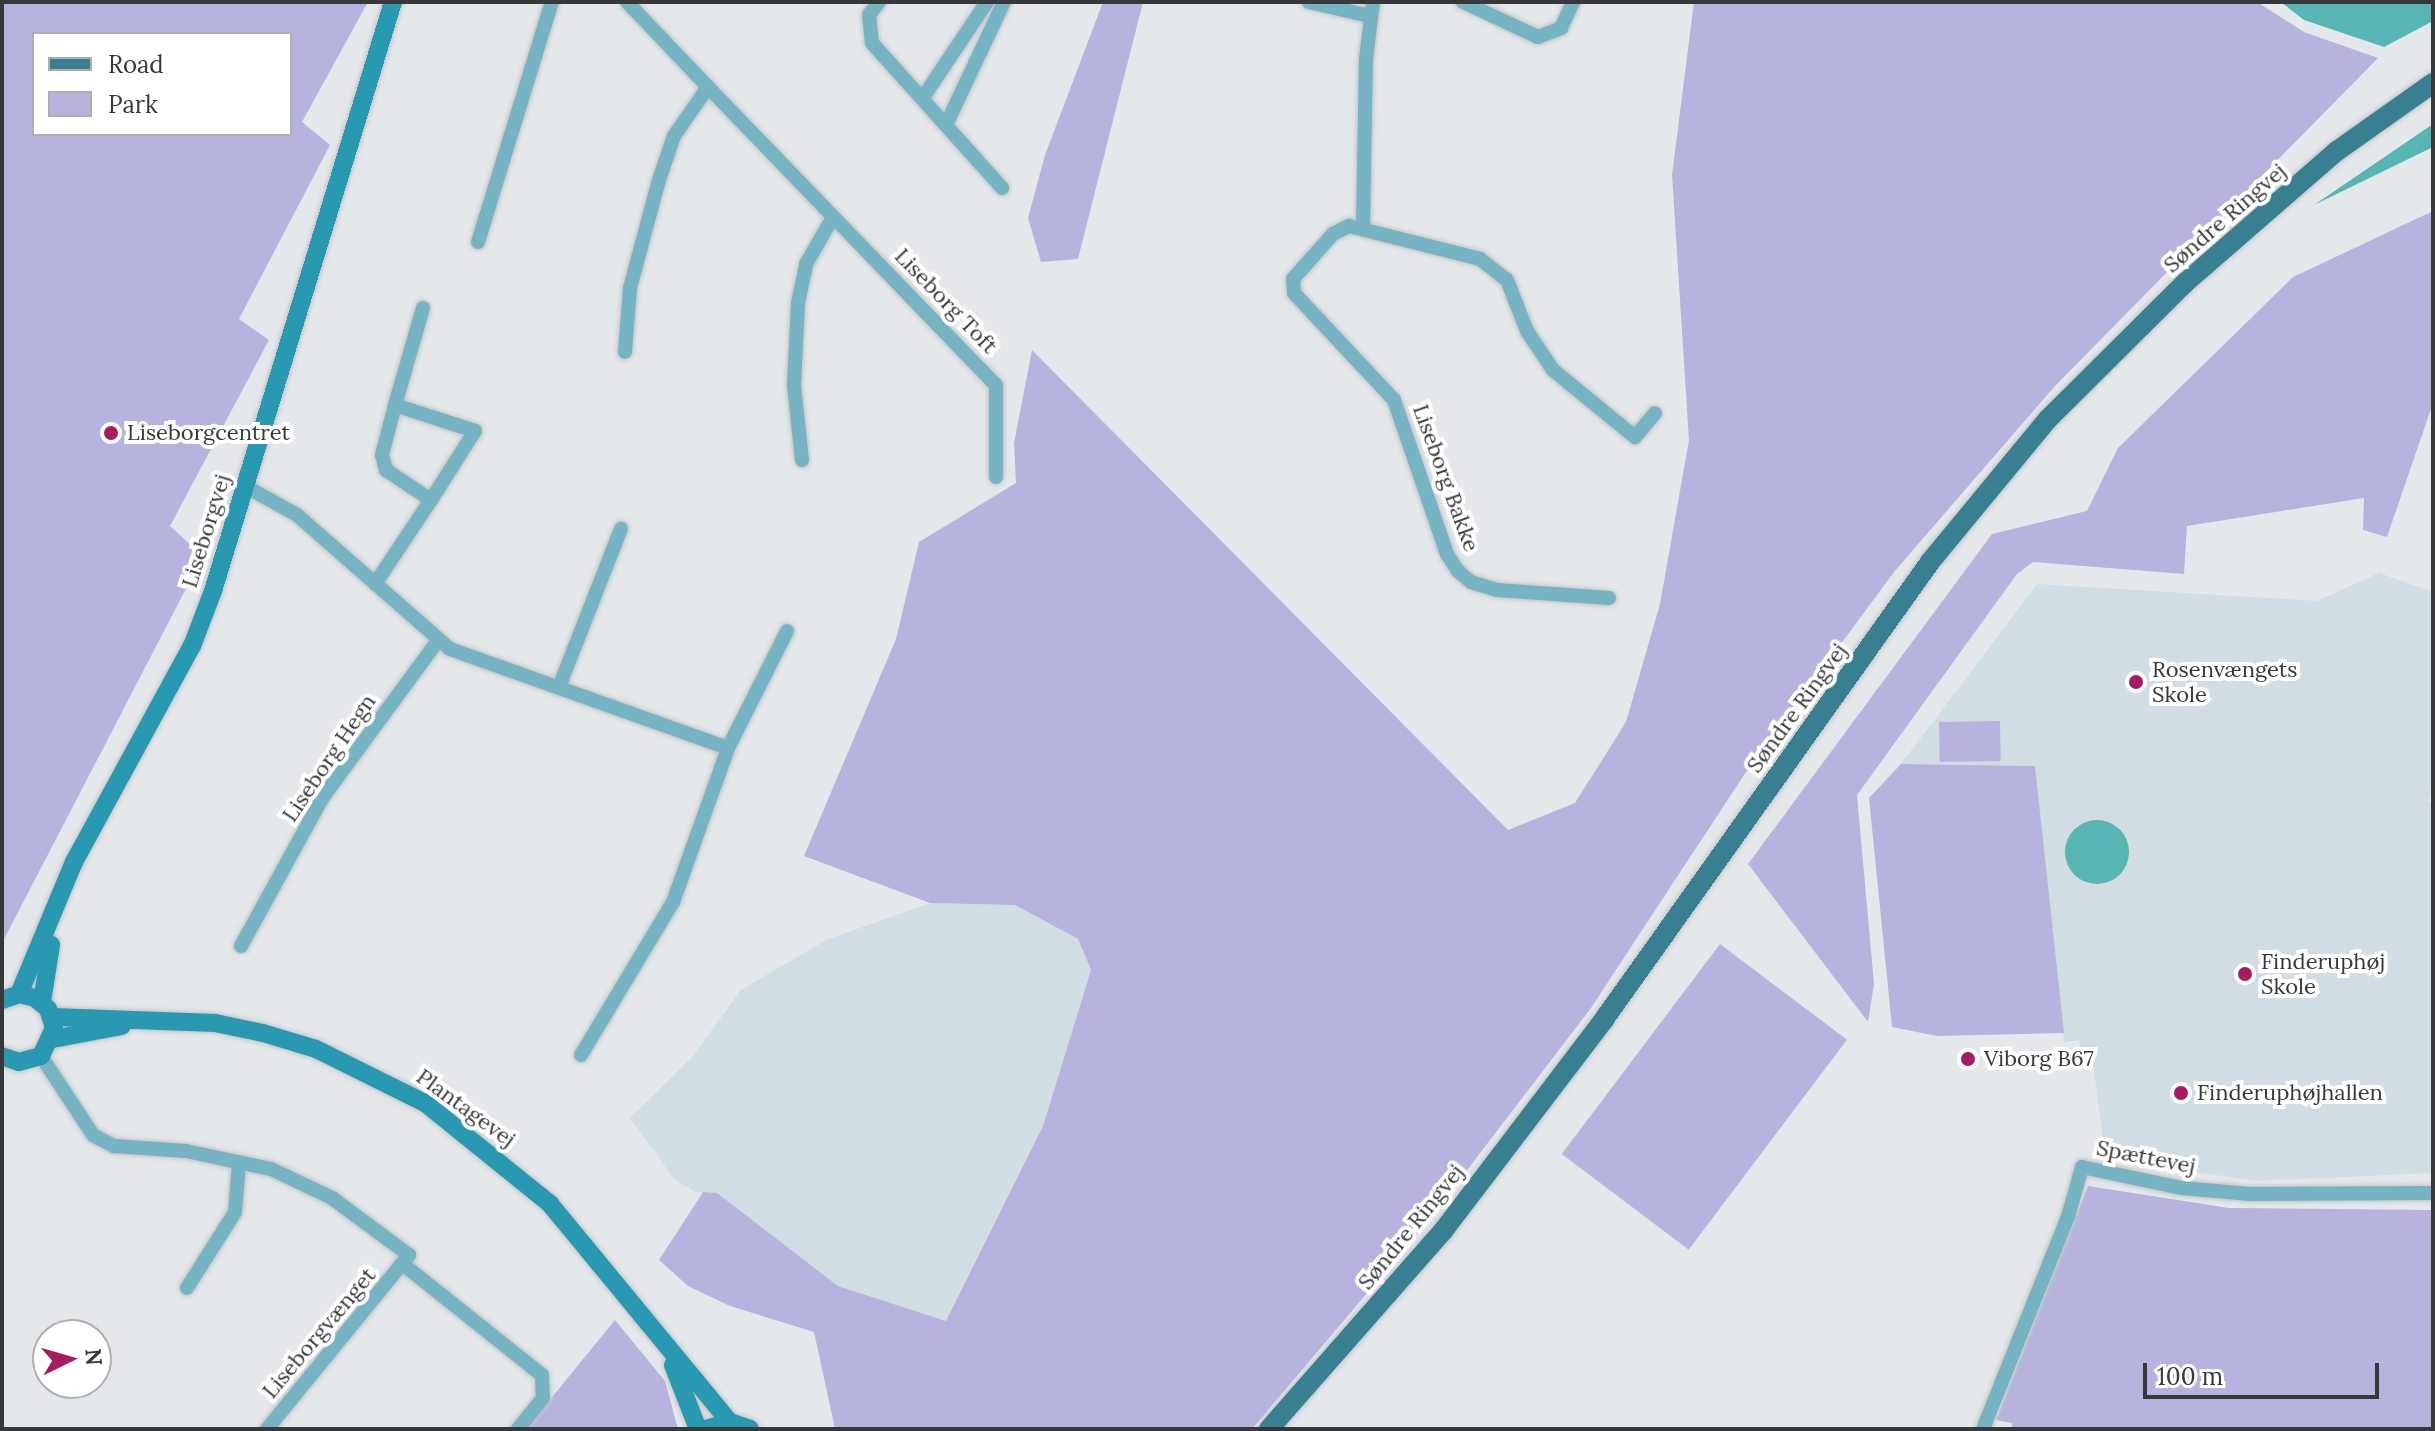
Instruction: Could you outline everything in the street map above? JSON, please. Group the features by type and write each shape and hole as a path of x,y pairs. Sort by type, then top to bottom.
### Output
{"main road":[{"name":"Søndre Ringvej","path":"1269,1429 1443,1231 1605,1018 1930,562 2048,419 2197,273 2337,151 2433,83"}],"street":[{"name":"Liseborgvej","path":"10,997 56,915 74,862 192,646 245,486 393,2"},
{"path":"478,242 552,2"},
{"name":"Liseborg Toft","path":"627,2 996,385 996,477"},
{"path":"879,2 869,15 872,43 924,96 1002,188"},
{"path":"924,96 987,2"},
{"path":"946,125 1004,2"},
{"path":"1309,2 1372,9 1363,227 1495,268 1512,288 1527,331 1553,370 1635,437 1655,413"},
{"path":"1463,2 1538,37 1561,28 1573,2"},
{"path":"625,352 630,288 659,180 674,136 708,87"},
{"path":"802,460 794,385 798,303 806,264 833,217"},
{"name":"Liseborg Bakke","path":"1363,227 1349,226 1333,234 1293,279 1294,293 1394,400 1452,562 1471,582 1497,590 1609,598"},
{"path":"423,308 382,455 386,470 431,500"},
{"path":"375,584 475,431 395,405"},
{"path":"245,486 297,515 437,642 728,748"},
{"path":"559,687 621,529"},
{"path":"581,1055 673,902 728,748 787,631"},
{"name":"Liseborg Hegn","path":"241,946 323,797 437,642"},
{"name":"Liseborgvej","path":"53,1039 47,1010 56,915"},
{"name":"Plantagevej","path":"10,997 47,1010 215,1023 316,1049 425,1103 550,1204 617,1280 669,1355 730,1422"},
{"name":"Plantagevej","path":"53,1039 160,1020"},
{"path":"4,1060 41,1056 53,1039"},
{"name":"Liseborgvænget","path":"41,1056 93,1135 114,1146 186,1151 271,1169 332,1198 409,1255 404,1265 267,1429"},
{"path":"187,1288 235,1212 239,1162"},
{"name":"Spættevej","path":"1983,1429 2068,1217 2082,1167 2182,1188 2250,1194 2433,1193"},
{"name":"Liseborgvænget","path":"404,1265 542,1375 543,1398 518,1429"},
{"name":"Plantagevej","path":"669,1355 698,1429"},
{"path":"706,1429 730,1422 750,1429"}],"shaded area":[{"path":"2281,2 2433,2 2433,21 2384,47 2304,20"},
{"path":"2433,124 2433,147 2314,205"},
{"path":"2379,573 2433,592 2433,780 2428,802 2433,803 2433,1173 2256,1181 2106,1159 2093,1064 2081,1053 2079,1040 2064,1042 2035,766 1901,764 2037,584 2317,601"},
{"path":"2091,820 2103,820 2120,829 2127,840 2127,864 2120,875 2103,884 2091,884 2079,879 2070,870 2065,858 2065,846 2070,834 2079,825"},
{"path":"930,903 1015,905 1078,939 1091,970 1043,1126 946,1321 838,1286 717,1193 695,1192 674,1179 630,1118 692,1057 741,990 826,940"}],"green space":[{"name":"Liseborgcentret","path":"2,2 368,2 302,122 330,145 239,319 269,340 170,526 203,556 2,943"},
{"path":"1103,2 1143,2 1078,259 1041,262 1028,218 1045,155"},
{"path":"1694,2 2257,2 2304,32 2378,58 2054,387 1894,572 1744,775 1591,1008 1429,1220 1252,1429 835,1429 814,1332 730,1306 688,1286 659,1260 703,1192 717,1193 838,1286 946,1321 1043,1126 1091,970 1078,939 1015,905 930,903 804,856 896,639 919,542 1016,483 1014,443 1032,350 1508,830 1575,803 1626,722 1660,604 1689,440 1672,175"},
{"path":"2433,211 2433,403 2387,537 2363,530 2364,498 2187,526 2184,574 2033,562 2017,574 1857,795 1874,984 1868,1022 1748,864 1992,534 2087,511 2118,448 2293,277"},
{"path":"2000,721 2001,761 1940,762 1939,722"},
{"path":"1901,764 2035,766 2064,1033 1937,1036 1892,1027 1869,798"},
{"path":"1720,944 1847,1040 1689,1250 1562,1154"},
{"path":"2088,1186 2229,1208 2433,1210 2433,1429 2012,1429 2012,1423 1996,1420"},
{"path":"615,1320 665,1381 678,1429 526,1429"}],"place":[{"name":"Liseborgcentret","path":"111,433"},
{"name":"Rosenvængets Skole","path":"2136,682"},
{"name":"Finderuphøj Skole","path":"2245,974"},
{"name":"Viborg B67","path":"1968,1059"},
{"name":"Finderuphøjhallen","path":"2181,1093"}]}
